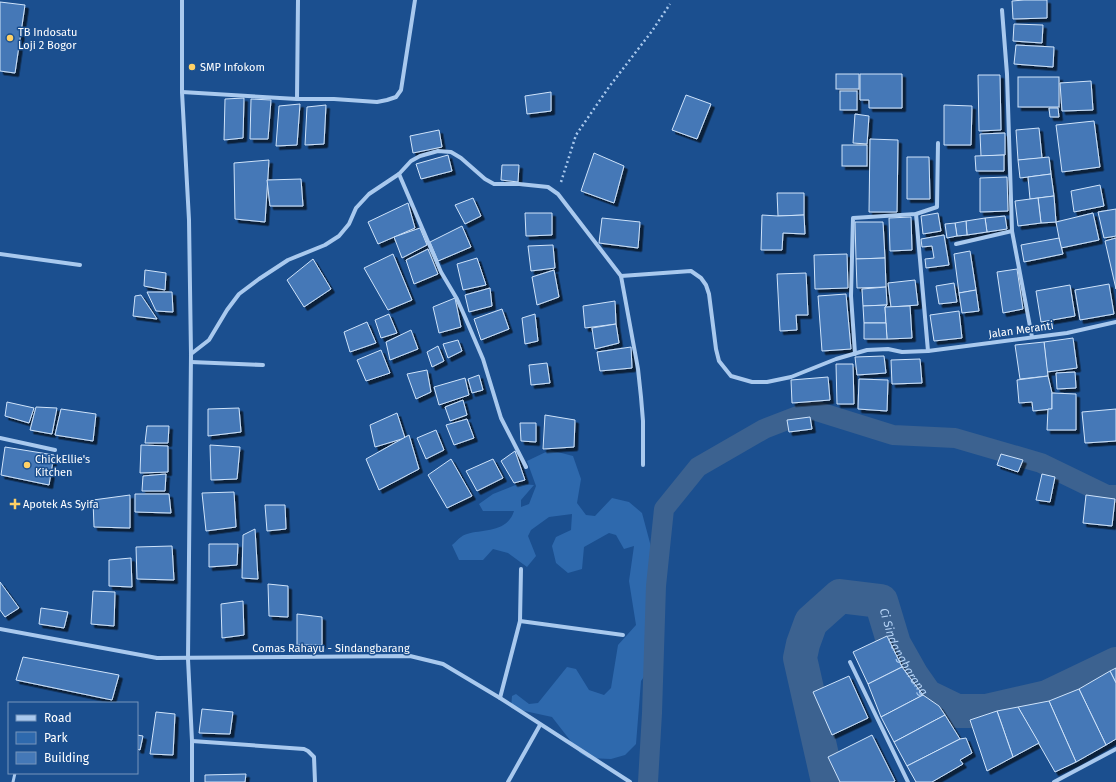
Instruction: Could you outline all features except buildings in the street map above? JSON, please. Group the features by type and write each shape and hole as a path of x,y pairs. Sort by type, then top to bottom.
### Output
{"street":[{"path":"182,0 182,92 189,220 191,354 188,659 192,741 192,782"},
{"path":"297,99 298,0"},
{"path":"182,92 377,102 396,97 402,90 404,81 415,0"},
{"path":"1002,10 1007,74 1012,230 1032,337"},
{"path":"856,354 851,296 853,218 916,214 936,207 938,143"},
{"path":"191,354 209,340 227,310 240,294 259,279 288,260 325,245 339,236 349,224 356,208 369,194 399,174 412,161 420,156 445,151 457,154 485,179 494,184 519,184 548,187 558,194 621,276 638,369 643,421 643,465"},
{"path":"399,174 441,272 457,299 465,317 483,359 501,418 526,467"},
{"path":"916,214 928,351"},
{"path":"956,244 1012,230"},
{"path":"0,254 80,265"},
{"name":"Jalan Meranti","path":"621,276 691,271 701,278 706,285 709,294 714,342 720,361 731,376 752,382 767,382 797,375 836,359 867,350 888,349 902,352 928,351 1067,333 1116,322"},
{"path":"191,362 264,365"},
{"path":"0,438 55,450"},
{"path":"500,698 520,621 521,569"},
{"path":"520,621 623,636"},
{"name":"Comas Rahayu - Sindangbarang","path":"0,629 157,658 188,659 410,656 443,664 500,698 630,782"},
{"path":"850,662 908,782"},
{"path":"508,782 540,725"},
{"path":"192,741 304,749 312,753 314,757 315,782"},
{"path":"1054,782 1116,749"}],"path":[{"path":"558,194 576,135 670,4"}],"green space":[{"path":"550,450 573,456 581,479 577,503 586,515 595,516 612,498 629,502 642,513 662,588 663,616 650,668 641,681 636,744 625,755 611,759 588,758 580,753 552,717 511,708 512,696 516,694 529,704 538,703 567,667 576,669 589,690 604,695 611,688 618,645 636,625 629,581 634,546 624,549 616,535 609,533 584,547 582,569 568,573 556,563 552,546 556,537 571,530 572,514 549,517 531,530 528,536 536,556 527,567 508,553 493,549 483,560 459,560 452,545 465,535 501,527 511,518 514,511 483,511 479,504 493,494 518,484 534,485 521,500 521,507 529,504 536,486 527,461"}],"waterway":[{"path":"648,782 656,586 664,509 698,467 764,429 813,410 893,435 955,438 1041,463 1107,495 1116,495"},
{"name":"Ci Sindangbarang","path":"828,782 800,658 803,644 811,622 840,596 881,601 894,644 912,676 926,696 957,711 986,711 1047,697 1116,664"}],"place":[{"name":"TB Indosatu Loji 2 Bogor","path":"10,38"},
{"name":"SMP Infokom","path":"192,67"},
{"name":"ChickEllie's Kitchen","path":"27,465"},
{"name":"Apotek As Syifa","path":"15,504"}]}
